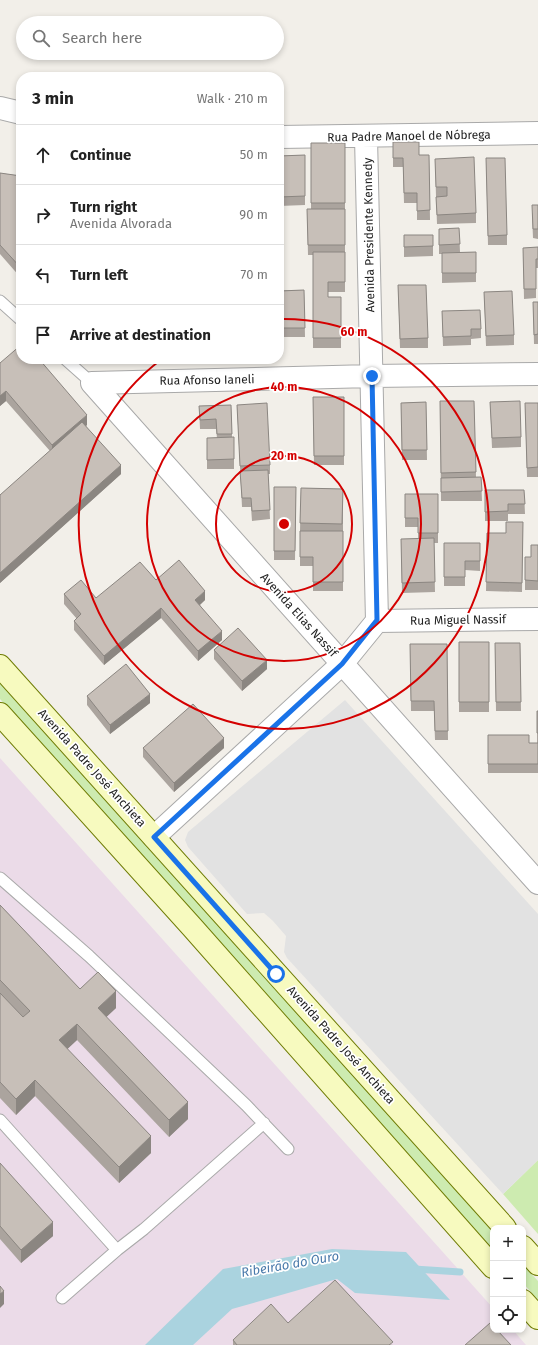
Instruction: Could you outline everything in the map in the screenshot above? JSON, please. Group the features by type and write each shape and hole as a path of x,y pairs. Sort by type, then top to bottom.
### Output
{"main road":[{"name":"Avenida Padre José Anchieta","path":"0,666 503,1225"},
{"path":"0,714 192,927 490,1264"},
{"path":"526,1251 538,1264"},
{"path":"526,1304 538,1318"}],"street":[{"path":"0,108 16,111"},
{"name":"Rua Padre Manoel de Nóbrega","path":"284,137 366,137 538,133"},
{"name":"Avenida Presidente Kennedy","path":"366,137 377,620"},
{"name":"Rua Afonso Ianeli","path":"92,383 372,376 538,374"},
{"name":"Avenida Elias Nassif","path":"92,383 342,664 531,867 538,883"},
{"name":"Rua Miguel Nassif","path":"377,620 538,619"},
{"path":"154,837 342,664 377,620"}],"lane":[{"path":"0,301 16,315"},
{"path":"71,364 92,383"},
{"path":"0,878 89,956 246,1105 288,1149"},
{"path":"0,1120 117,1250"},
{"path":"62,1298 117,1250 144,1229 264,1123"}],"shaded area":[{"path":"345,700 538,914 538,1160 503,1194 287,958 284,952 286,936 273,921 264,913 247,914 188,847 185,840 188,832"},
{"path":"0,758 490,1305 490,1333 516,1333 526,1345 0,1345"}],"green space":[{"path":"0,683 490,1228 490,1247 0,699"},
{"path":"538,1160 538,1234 503,1194"},
{"path":"526,1268 538,1281 538,1300 526,1286"}],"water":[{"path":"332,1249 406,1252 450,1300 355,1293 337,1279 232,1309 193,1345 145,1345 223,1269"}],"building":[{"path":"393,142 419,142 419,155 429,155 430,210 417,211 417,193 404,193 403,158 393,158"},
{"path":"311,143 345,143 345,203 311,203"},
{"path":"305,155 305,196 284,197 284,156"},
{"path":"474,157 476,213 437,215 436,197 447,196 447,187 436,187 435,159"},
{"path":"486,158 505,158 507,235 488,236"},
{"path":"0,173 16,175 16,263 0,245"},
{"path":"532,205 538,205 538,229 533,229"},
{"path":"307,209 345,209 345,245 308,245"},
{"path":"459,228 460,244 439,245 439,229"},
{"path":"404,235 433,235 433,246 404,247"},
{"path":"538,247 538,259 536,259 536,289 524,289 523,248"},
{"path":"313,252 345,252 345,282 328,282 328,297 341,297 341,338 313,338"},
{"path":"476,252 476,273 442,273 442,253"},
{"path":"398,285 426,285 428,338 400,339"},
{"path":"304,290 305,328 284,328 284,291"},
{"path":"512,291 514,335 486,336 484,292"},
{"path":"533,302 538,302 538,334 534,335"},
{"path":"480,310 481,329 471,329 471,336 443,337 442,311"},
{"path":"16,349 16,364 43,364 87,415 52,445 6,391 0,396 0,363"},
{"path":"313,397 344,397 344,456 314,456"},
{"path":"440,401 474,401 476,472 441,473"},
{"path":"520,401 521,437 492,438 490,402"},
{"path":"426,402 427,450 402,450 401,403"},
{"path":"267,403 270,465 240,466 237,405"},
{"path":"525,403 538,403 538,467 527,468"},
{"path":"231,405 232,434 217,434 216,419 200,420 199,406"},
{"path":"82,422 121,465 0,573 0,495"},
{"path":"234,437 234,459 207,460 207,438"},
{"path":"268,470 270,510 252,511 251,498 242,498 240,471"},
{"path":"481,477 482,491 441,492 441,478"},
{"path":"274,487 296,487 295,551 274,551"},
{"path":"301,488 343,489 342,524 300,523"},
{"path":"485,490 524,490 525,504 508,504 508,511 485,512"},
{"path":"405,494 438,494 438,533 418,533 418,518 405,518"},
{"path":"506,522 523,522 522,583 486,582 487,533 506,533"},
{"path":"300,531 343,531 343,582 313,582 313,557 300,557"},
{"path":"434,538 435,582 402,583 401,539"},
{"path":"444,543 480,543 480,561 465,561 465,577 444,577"},
{"path":"531,545 538,545 538,581 525,580 525,557 531,557"},
{"path":"179,560 205,591 195,600 222,631 198,651 161,608 104,656 74,621 81,614 64,594 81,580 96,598 140,562 156,580"},
{"path":"238,628 267,660 242,681 214,650"},
{"path":"459,642 489,642 489,702 459,702"},
{"path":"495,643 520,643 521,702 496,702"},
{"path":"410,644 447,644 448,731 435,731 434,701 411,701"},
{"path":"126,664 150,694 110,725 87,696"},
{"path":"193,704 224,738 174,783 143,748"},
{"path":"538,711 538,733 537,733"},
{"path":"488,735 529,735 529,743 538,743 538,764 488,764"},
{"path":"0,905 80,989 98,972 116,991 98,1008 188,1102 169,1120 77,1024 59,1040 151,1136 119,1167 35,1080 16,1099 0,1082 0,993 23,1017 30,1011 0,980"},
{"path":"0,1163 53,1222 21,1250 0,1226"},
{"path":"335,1280 393,1342 389,1345 237,1345 233,1340 271,1304 288,1323"},
{"path":"0,1286 4,1291 0,1294"},
{"path":"490,1323 490,1333 500,1333 511,1345 465,1345"}],"waterway":[{"name":"Ribeirão do Ouro","path":"414,1269 460,1272"}],"route":[{"path":"276,974 154,837 342,664 377,620 372,376"}]}
